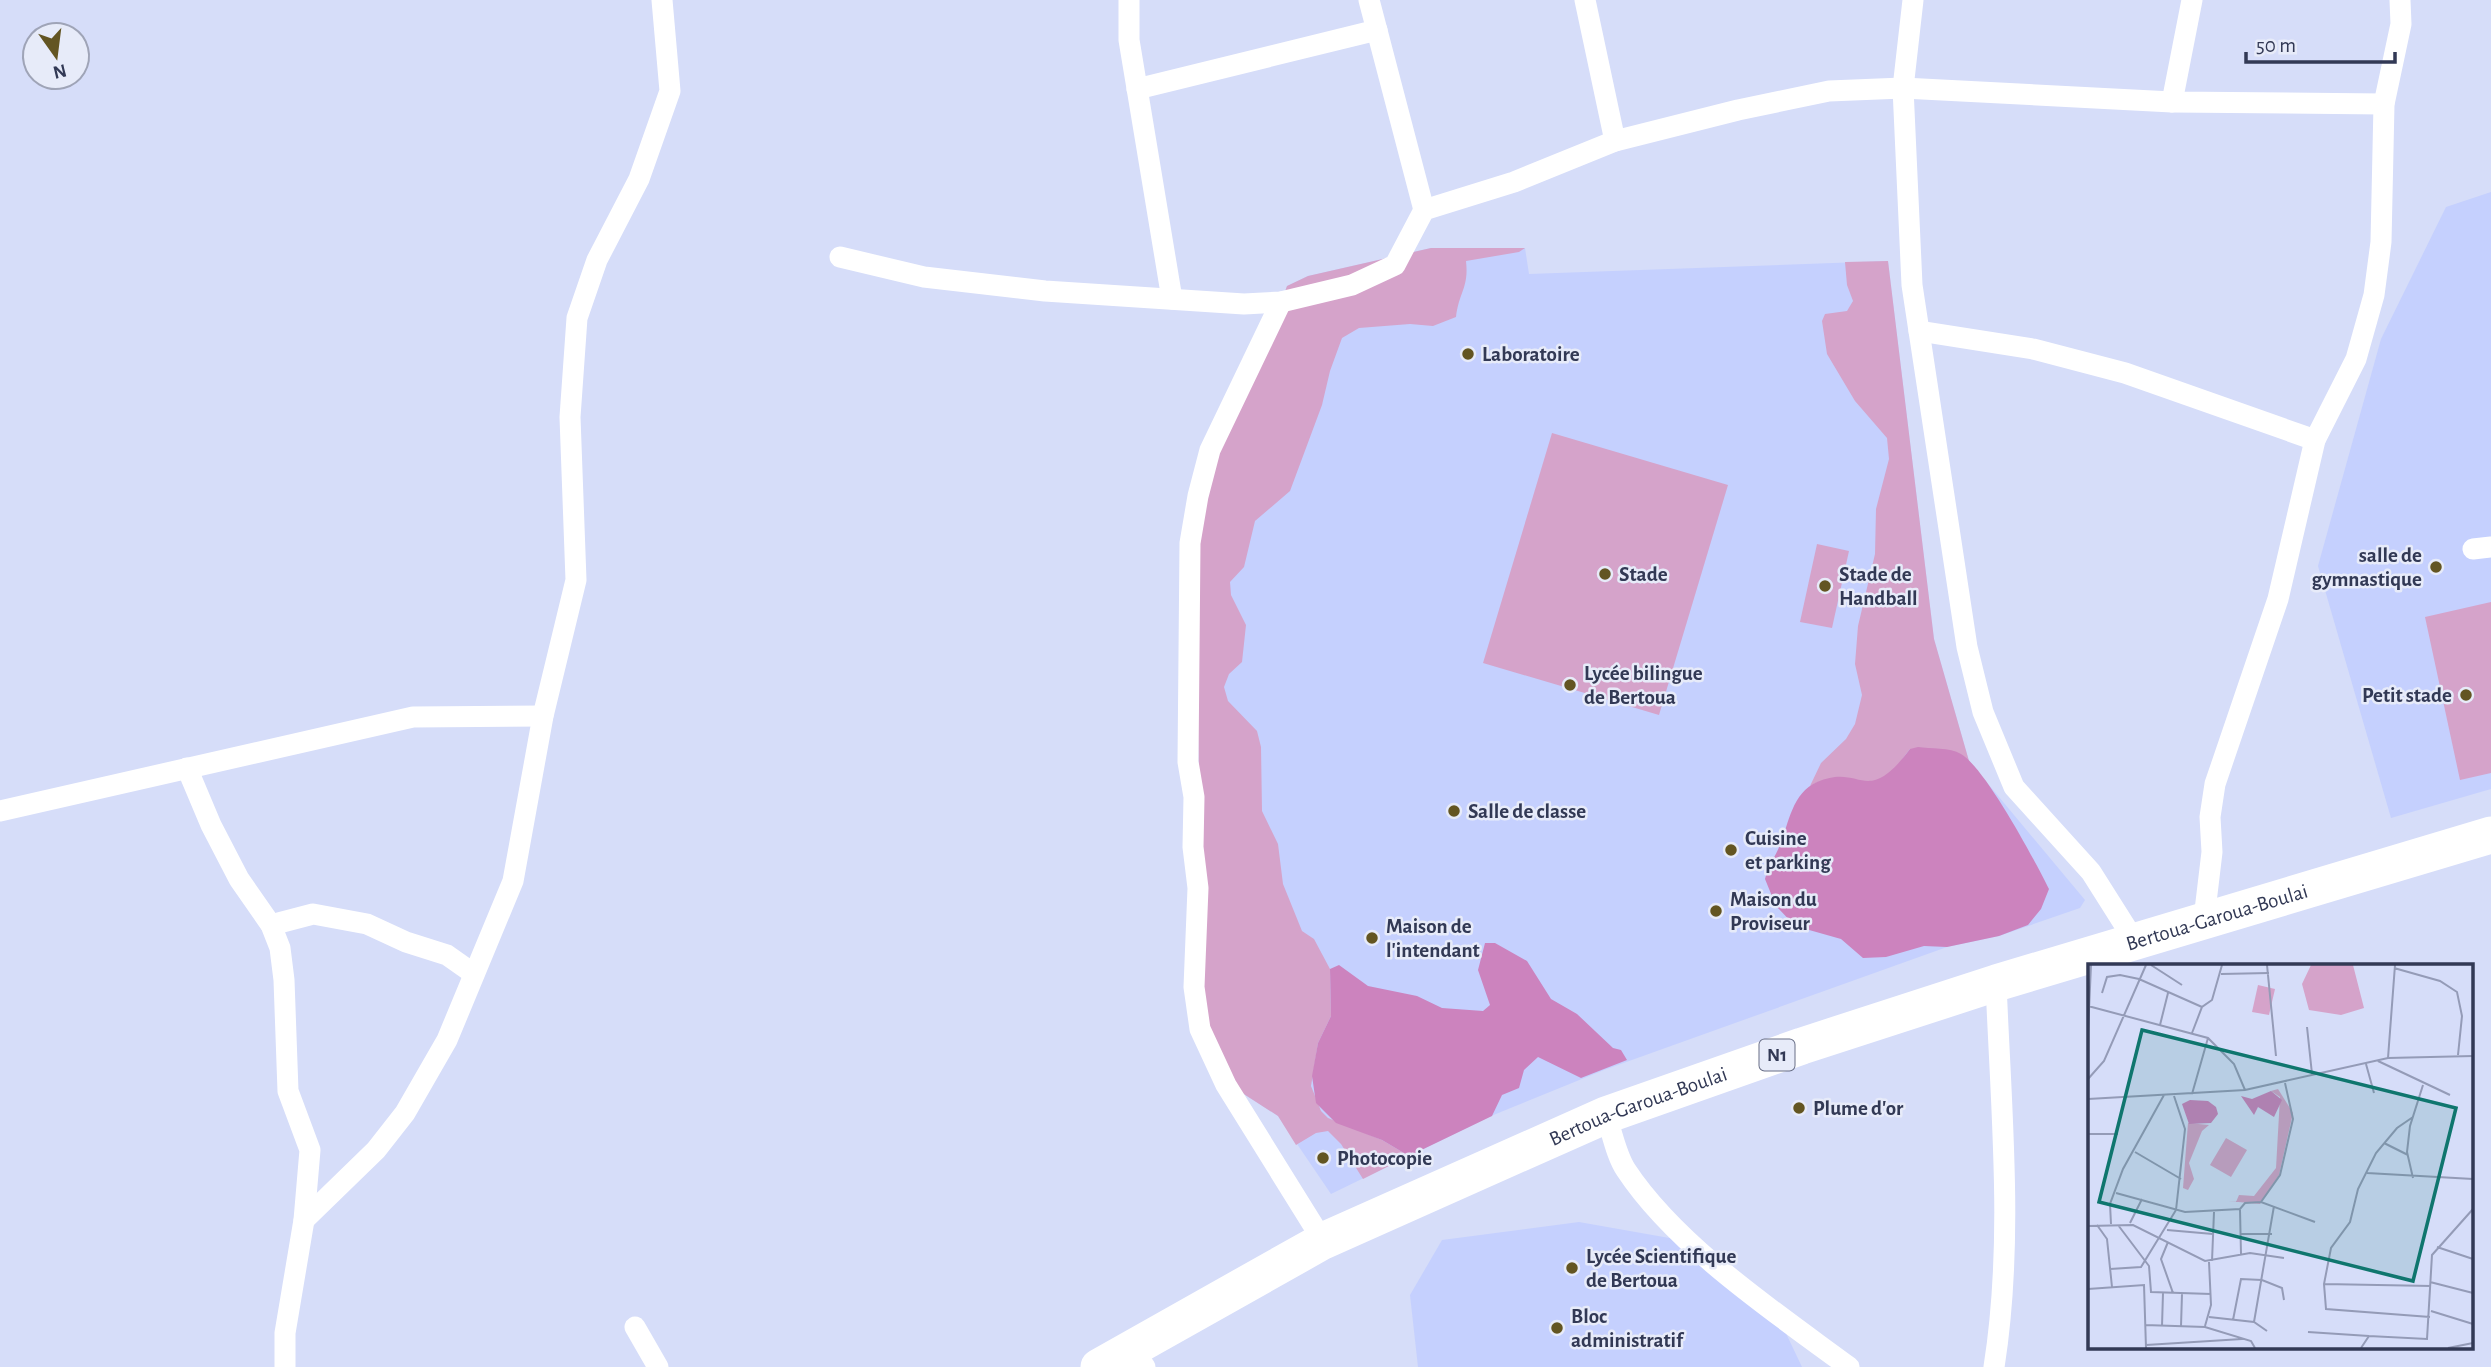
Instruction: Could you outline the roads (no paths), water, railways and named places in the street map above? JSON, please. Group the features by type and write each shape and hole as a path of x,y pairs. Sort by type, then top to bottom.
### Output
{"highway":[{"name":"Bertoua-Garoua-Boulai","path":"1099,1367 1139,1358 1323,1241 1606,1115 1802,1046 1996,983 2491,835"}],"street":[{"path":"304,1220 376,1150 405,1113 447,1040 513,881 543,716 576,580 569,417 578,318 597,260 639,179 670,91 662,0"},
{"path":"1129,0 1129,40 1172,299"},
{"path":"840,257 924,277 1045,291 1244,304 1281,302 1352,285 1395,265 1424,210 1369,0"},
{"path":"1585,0 1615,141"},
{"path":"1913,0 1903,88 1912,285 1957,592 1983,712 2014,787 2091,872 2134,940"},
{"path":"2172,102 2192,0"},
{"path":"2204,919 2212,852 2210,817 2215,784 2278,599 2315,440 2356,359 2374,295 2381,242 2384,104 2401,24 2400,0"},
{"path":"1137,89 1377,30"},
{"path":"1424,210 1485,193 1615,141 1738,110 1829,91 1903,88 2172,102 2384,104"},
{"path":"1281,302 1210,450 1190,543 1188,762 1194,797 1193,846 1198,916 1194,987 1200,1029 1226,1085 1323,1241"},
{"path":"1919,331 2033,349 2125,373 2315,440"},
{"path":"0,811 413,717 543,716"},
{"path":"187,768 239,879 271,925 280,948 284,981 288,1091 310,1150 304,1220 285,1333 285,1367"},
{"path":"271,925 313,914 367,924 406,942 447,955 474,974"},
{"path":"1994,1367 2000,1327 2004,1217 1996,983"},
{"path":"1606,1115 1625,1168 1661,1213 1740,1286 1849,1367"},
{"path":"635,1327 658,1367"}],"place":[{"name":"Laboratoire","path":"1468,354"},
{"name":"salle de gymnastique","path":"2436,567"},
{"name":"Stade","path":"1605,574"},
{"name":"Stade de Handball","path":"1825,586"},
{"name":"Lycée bilingue de Bertoua","path":"1570,685"},
{"name":"Petit stade","path":"2466,695"},
{"name":"Salle de classe","path":"1454,811"},
{"name":"Cuisine et parking","path":"1731,850"},
{"name":"Maison du Proviseur","path":"1716,911"},
{"name":"Maison de l'intendant","path":"1372,938"},
{"name":"Plume d'or","path":"1799,1108"},
{"name":"Photocopie","path":"1323,1158"},
{"name":"Lycée Scientifique de Bertoua","path":"1572,1268"},
{"name":"Bloc administratif","path":"1557,1328"}]}
